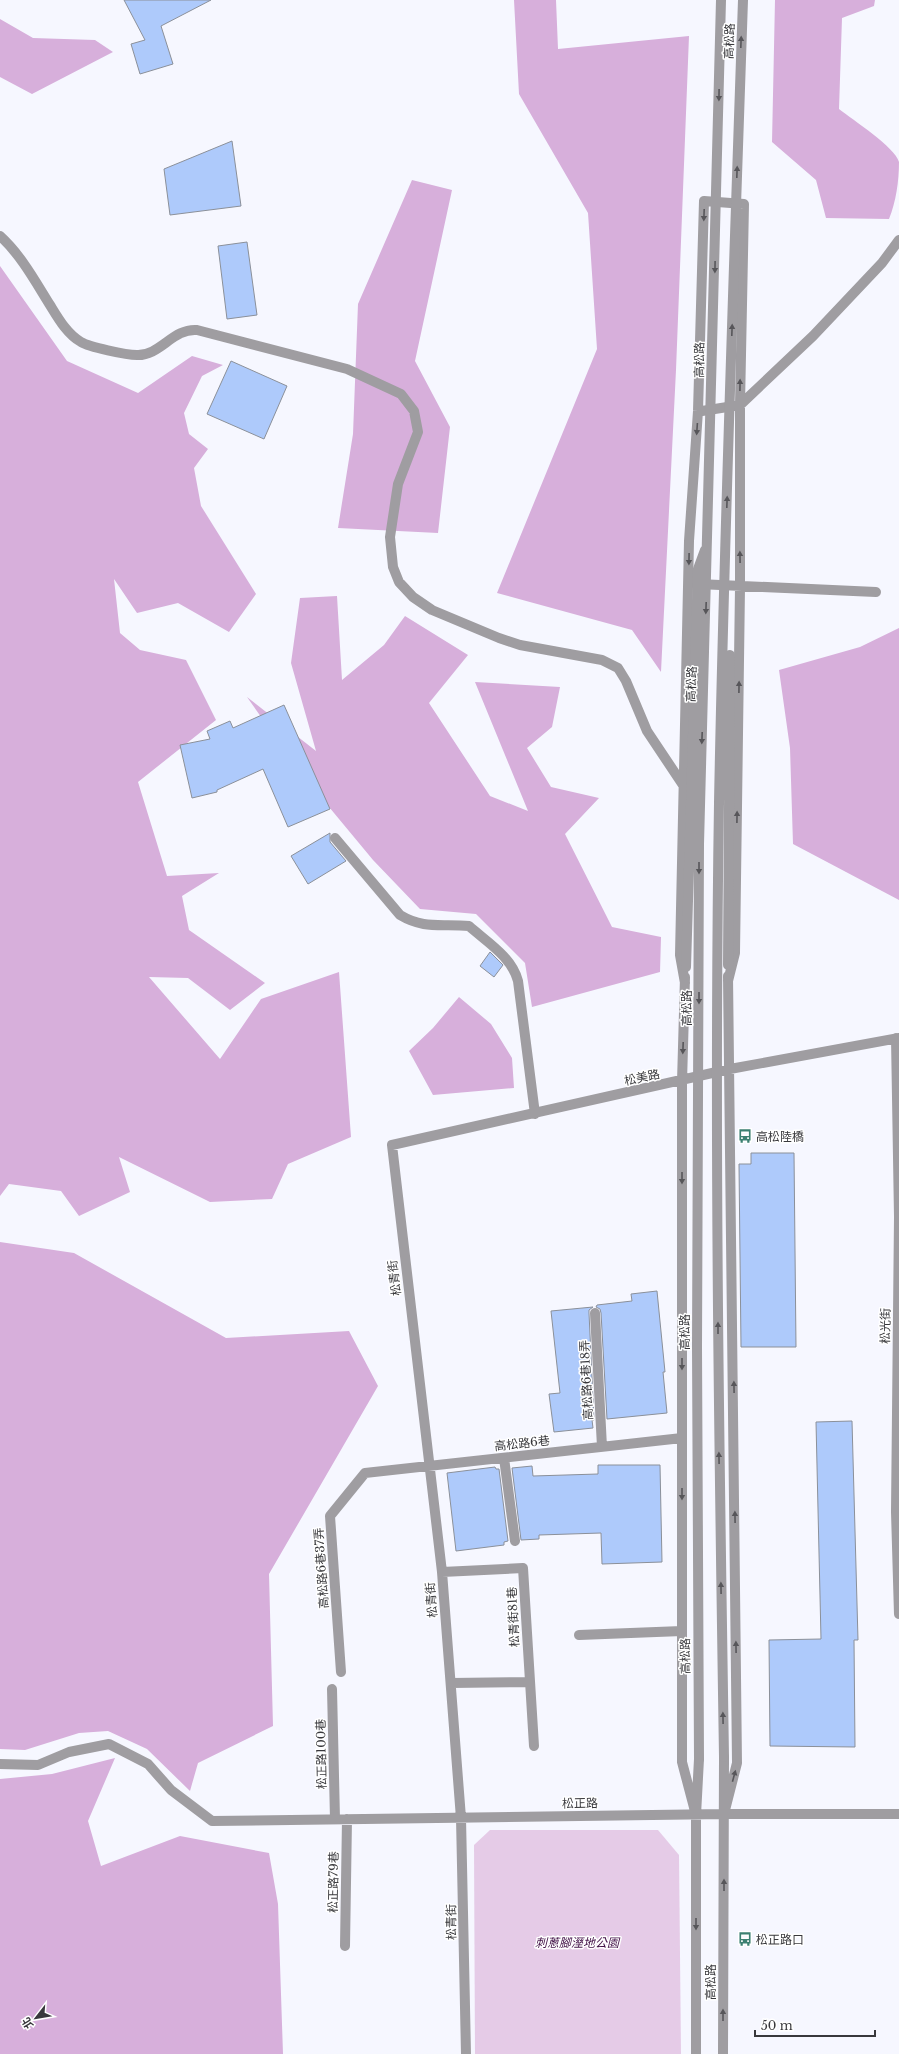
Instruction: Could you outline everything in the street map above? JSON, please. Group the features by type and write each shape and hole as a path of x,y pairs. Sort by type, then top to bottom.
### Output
{"street":[{"name":"高松路","path":"696,2054 696,1815 699,1759 697,1395 699,844 721,0"},
{"name":"高松路","path":"723,2054 724,1756 718,1354 719,806 743,0"},
{"name":"高松路","path":"685,983 680,955 683,785 688,584 698,411 704,202 744,204 740,405 740,587 735,953 728,981"},
{"path":"0,236 20,258 68,331 81,342 91,346 138,355 152,352 188,329 197,330 347,369 401,394 414,411 418,432 398,484 390,537 392,567 399,582 413,597 432,610 498,638 520,645 602,660 618,668 626,681 647,731 683,785"},
{"path":"698,411 740,405 813,336 882,263 899,240"},
{"name":"高松路","path":"696,1815 682,1762 682,1082 698,569 708,541"},
{"name":"高松路","path":"724,1814 737,1762 728,981 730,570 726,541"},
{"path":"688,584 876,592"},
{"path":"334,838 400,915 413,923 434,926 469,926 509,961 515,970 518,981 535,1114"},
{"name":"松美路","path":"392,1145 682,1082 730,1069 898,1038"},
{"name":"松光街","path":"898,1038 899,1217 897,1512 899,1614"},
{"name":"松青街","path":"392,1145 442,1572 461,1818 466,2054"},
{"name":"高松路6巷18弄","path":"595,1313 602,1447"},
{"name":"高松路6巷","path":"365,1473 682,1438"},
{"path":"504,1458 515,1541"},
{"name":"高松路6巷37弄","path":"341,1672 330,1516 365,1473"},
{"name":"松青街81巷","path":"442,1572 523,1568 534,1746"},
{"path":"579,1635 682,1631"},
{"path":"451,1683 530,1682"},
{"name":"松正路100巷","path":"332,1688 335,1819"},
{"name":"松正路","path":"0,1764 38,1765 69,1752 109,1744 148,1764 171,1790 212,1821 724,1814 899,1814"},
{"name":"松正路79巷","path":"345,1946 347,1819"}],"green space":[{"name":"刺蔥腳溼地公園","path":"490,1830 658,1830 679,1855 681,2054 475,2054 474,1845"}],"shaded area":[{"path":"514,0 556,0 558,49 689,36 676,370 661,672 632,630 497,593 597,349 588,213 519,94"},
{"path":"775,0 875,0 874,6 842,18 839,109 890,149 899,162 897,191 894,206 889,219 826,218 816,180 772,142"},
{"path":"0,19 33,38 95,40 113,52 32,94 0,77"},
{"path":"412,180 452,190 415,361 450,427 438,533 338,528 353,434 358,304"},
{"path":"0,266 67,361 138,393 192,356 223,365 202,376 184,413 189,434 208,449 194,468 201,506 256,594 229,632 178,603 137,613 114,579 120,633 140,650 186,660 216,720 138,782 167,876 219,873 182,896 189,930 265,983 230,1010 188,978 149,977 220,1059 261,999 339,972 351,1137 288,1164 272,1199 210,1202 119,1157 130,1192 79,1216 61,1191 9,1184 0,1196"},
{"path":"337,596 342,680 384,645 405,616 468,655 429,703 490,796 528,811 475,682 560,687 552,727 527,748 551,787 599,798 565,834 612,927 661,937 660,972 532,1007 525,963 476,914 420,909 373,860 300,772 247,697 316,751 291,663 300,598"},
{"path":"899,628 899,900 793,844 790,748 779,670 860,647"},
{"path":"459,997 491,1024 512,1058 514,1088 433,1095 409,1051 433,1028"},
{"path":"0,1242 74,1253 226,1338 349,1331 378,1386 269,1574 273,1726 198,1763 190,1791 147,1749 108,1731 79,1733 25,1750 0,1749"},
{"path":"115,1758 88,1821 101,1866 180,1836 269,1853 278,1904 283,2054 0,2054 0,1779 52,1774"}],"building":[{"path":"124,0 211,0 161,26 173,64 140,74 131,44 145,40"},
{"path":"232,141 241,206 170,215 164,169"},
{"path":"247,242 257,315 227,319 218,246"},
{"path":"231,361 287,386 264,439 207,414"},
{"path":"284,705 330,809 288,827 263,769 217,790 217,792 192,798 180,745 210,739 207,731 230,721 233,728"},
{"path":"330,833 330,842 346,861 308,884 291,856"},
{"path":"490,952 503,965 494,977 480,966"},
{"path":"751,1153 794,1153 796,1347 741,1347 739,1164 751,1164"},
{"path":"657,1291 665,1372 663,1372 667,1413 607,1419 601,1313 600,1309 596,1307 597,1305 632,1301 631,1294"},
{"path":"593,1307 589,1310 589,1313 594,1420 592,1420 593,1428 554,1432 549,1394 560,1393 551,1311"},
{"path":"852,1421 858,1640 854,1640 855,1747 770,1746 769,1640 821,1639 816,1422"},
{"path":"598,1465 660,1465 662,1562 602,1564 601,1533 539,1535 539,1539 521,1540 512,1468 532,1466 533,1476 598,1474"},
{"path":"495,1467 496,1469 499,1469 508,1541 504,1542 504,1545 456,1551 447,1473"}],"place":[{"name":"高松陸橋","path":"745,1136"},
{"name":"松正路口","path":"745,1939"}]}
